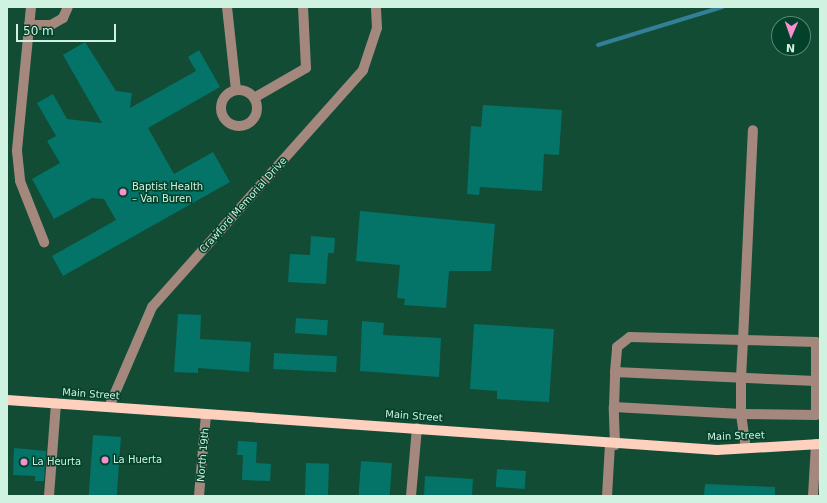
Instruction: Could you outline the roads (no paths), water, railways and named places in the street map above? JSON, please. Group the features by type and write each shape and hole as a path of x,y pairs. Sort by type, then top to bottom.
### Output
{"main road":[{"name":"Main Street","path":"7,400 417,428 612,444 746,448 818,444"}],"street":[{"path":"31,7 17,151 20,181 44,242"},
{"path":"29,25 51,25 63,18 68,7"},
{"path":"228,7 236,90"},
{"path":"254,98 306,68 303,7"},
{"name":"Crawford Memorial Drive","path":"109,407 152,307 364,70 377,28 376,7"},
{"path":"236,90 246,92 254,98 256,116 247,125 234,126 224,119 220,107 225,96 236,90"},
{"path":"746,448 741,414 741,378 753,130"},
{"path":"607,496 612,444 617,347 630,337 816,342 816,416 741,414 614,407"},
{"path":"615,372 816,381"},
{"path":"49,496 56,403"},
{"name":"North 19th","path":"199,496 206,414"},
{"path":"411,496 417,428"},
{"path":"813,496 818,444"}],"waterway":[{"path":"598,45 722,7"}],"place":[{"name":"Baptist Health – Van Buren","path":"123,192"},
{"name":"La Huerta","path":"105,460"},
{"name":"La Heurta","path":"24,462"}]}
